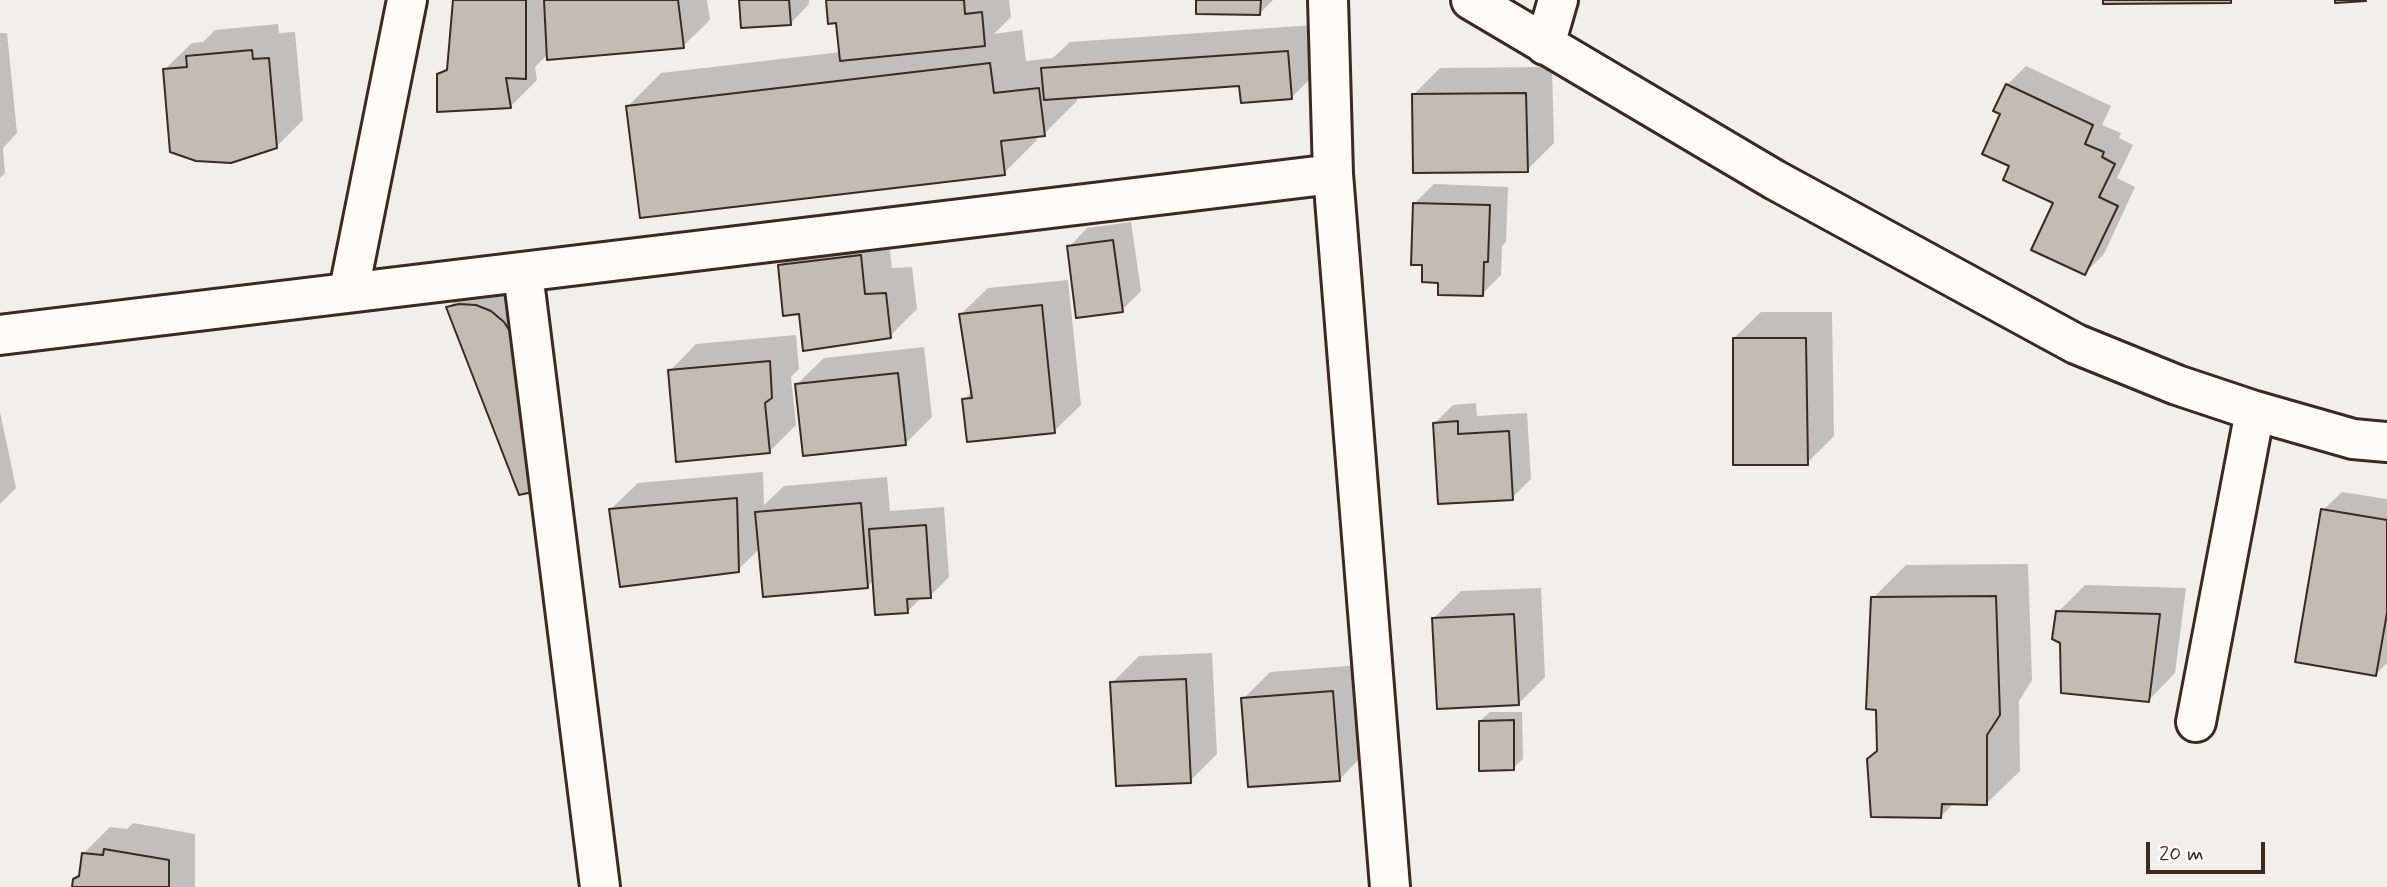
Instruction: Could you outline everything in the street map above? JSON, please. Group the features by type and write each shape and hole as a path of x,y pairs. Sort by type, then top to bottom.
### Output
{"street":[{"path":"349,290 407,0"},
{"path":"1328,0 1333,174 1390,887"},
{"path":"1471,0 1775,180 2076,344 2177,385 2255,411 2354,439 2387,442"},
{"path":"1545,45 1558,0"},
{"path":"0,335 349,290 523,273 1333,174"},
{"path":"523,273 600,887"},
{"path":"2196,722 2255,411"}],"building":[{"path":"453,0 526,0 526,79 506,78 511,108 437,112 437,74 447,70"},
{"path":"544,0 678,0 684,48 547,60"},
{"path":"739,0 789,0 791,25 741,28"},
{"path":"826,0 964,0 965,14 982,12 985,46 840,61 836,23 828,24"},
{"path":"1196,0 1261,0 1260,15 1196,14"},
{"path":"2103,0 2231,0 2231,3 2103,4"},
{"path":"2335,0 2365,0 2366,1 2335,3"},
{"path":"252,50 253,59 269,58 277,148 231,163 196,161 170,152 163,69 187,67 186,56"},
{"path":"1288,51 1292,99 1241,103 1239,86 1044,100 1041,68"},
{"path":"990,63 994,93 1039,88 1045,136 1001,141 1005,175 640,218 626,106"},
{"path":"2006,84 2093,125 2085,144 2104,152 2102,157 2115,164 2099,197 2118,206 2085,275 2031,250 2053,203 2003,180 2009,166 1982,154 2000,114 1993,111"},
{"path":"1526,93 1528,172 1413,173 1412,94"},
{"path":"1413,203 1490,205 1488,262 1484,262 1483,296 1438,295 1438,283 1422,282 1422,265 1411,265"},
{"path":"1113,240 1123,312 1076,318 1067,246"},
{"path":"861,255 865,294 886,293 891,338 803,351 799,314 783,316 778,265"},
{"path":"459,304 476,305 491,311 504,322 513,336 537,491 519,495 446,307"},
{"path":"1042,305 1055,433 967,442 962,399 972,398 959,314"},
{"path":"1733,338 1806,338 1808,465 1733,465"},
{"path":"770,361 772,398 765,403 770,453 676,462 668,370"},
{"path":"898,373 906,445 803,456 795,384"},
{"path":"1458,421 1458,434 1509,431 1513,500 1438,504 1433,423"},
{"path":"737,498 739,572 620,587 609,509"},
{"path":"861,503 868,588 763,597 755,512"},
{"path":"2321,509 2387,520 2387,613 2376,676 2295,662"},
{"path":"926,525 931,598 907,599 908,613 875,615 869,529"},
{"path":"1996,596 2000,715 1987,735 1987,805 1942,804 1941,818 1871,817 1867,759 1877,751 1876,710 1866,709 1871,597"},
{"path":"2056,611 2160,614 2149,702 2061,693 2060,643 2052,639"},
{"path":"1514,614 1519,705 1437,709 1432,618"},
{"path":"1186,679 1191,783 1116,786 1110,682"},
{"path":"1333,691 1340,781 1248,787 1241,698"},
{"path":"1514,720 1514,770 1479,771 1479,721"},
{"path":"104,849 169,860 169,887 72,887 73,879 79,876 82,853 103,855"}]}
